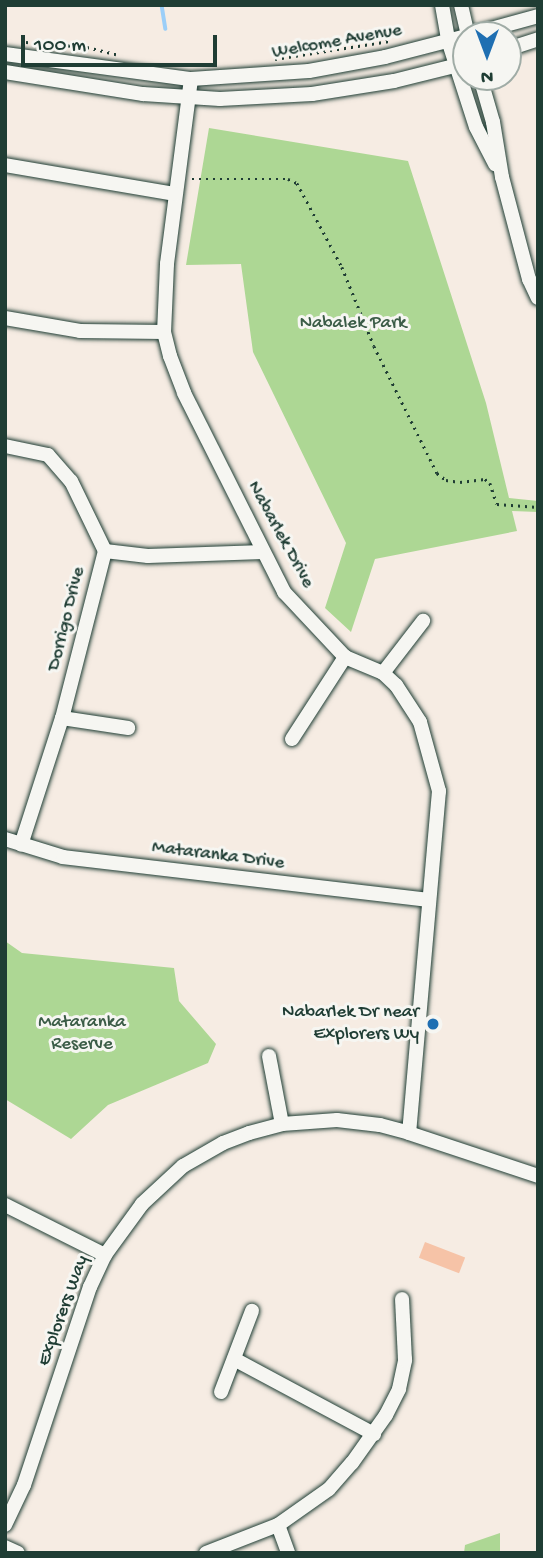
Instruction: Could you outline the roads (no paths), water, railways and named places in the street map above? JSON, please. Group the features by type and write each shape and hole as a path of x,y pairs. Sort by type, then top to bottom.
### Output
{"street":[{"path":"442,5 448,40 452,47"},
{"name":"Welcome Avenue","path":"520,21 538,16"},
{"name":"Welcome Avenue","path":"5,54 191,79 309,71 385,57 452,39"},
{"path":"5,72 190,99 312,94 394,81 452,66"},
{"name":"Nabarlek Drive","path":"191,79 175,194 164,332 184,393 284,592 345,657 383,673 396,685 420,722 439,791 409,1133"},
{"path":"467,91 476,127 502,177"},
{"path":"484,91 493,122 502,177 529,279 538,298"},
{"path":"5,165 175,194"},
{"path":"5,318 80,331 164,332"},
{"name":"Dorrigo Drive","path":"5,446 48,455 71,481 105,551 62,718 21,845"},
{"path":"105,551 148,555 263,552"},
{"path":"383,673 423,621"},
{"path":"292,739 345,657"},
{"path":"62,718 128,728"},
{"name":"Mataranka Drive","path":"5,839 63,857 428,900"},
{"path":"269,1056 282,1124"},
{"name":"Explorers Way","path":"5,1525 24,1485 90,1287 105,1255 124,1226 153,1192 183,1166 223,1143 282,1124 345,1121 409,1133 538,1176"},
{"path":"5,1205 105,1255"},
{"path":"206,1553 278,1525 329,1489 374,1434 399,1389 403,1375 405,1339 402,1299"},
{"path":"221,1392 252,1311"},
{"path":"234,1359 374,1434"},
{"path":"278,1525 288,1553"},
{"path":"5,1547 18,1553"}],"waterway":[{"path":"162,5 166,29"}],"place":[{"name":"Nabarlek Dr near Explorers Wy","path":"433,1024"}],"park label":[{"name":"Nabalek Park","path":"353,324"},
{"name":"Mataranka Reserve","path":"82,1034"}]}
